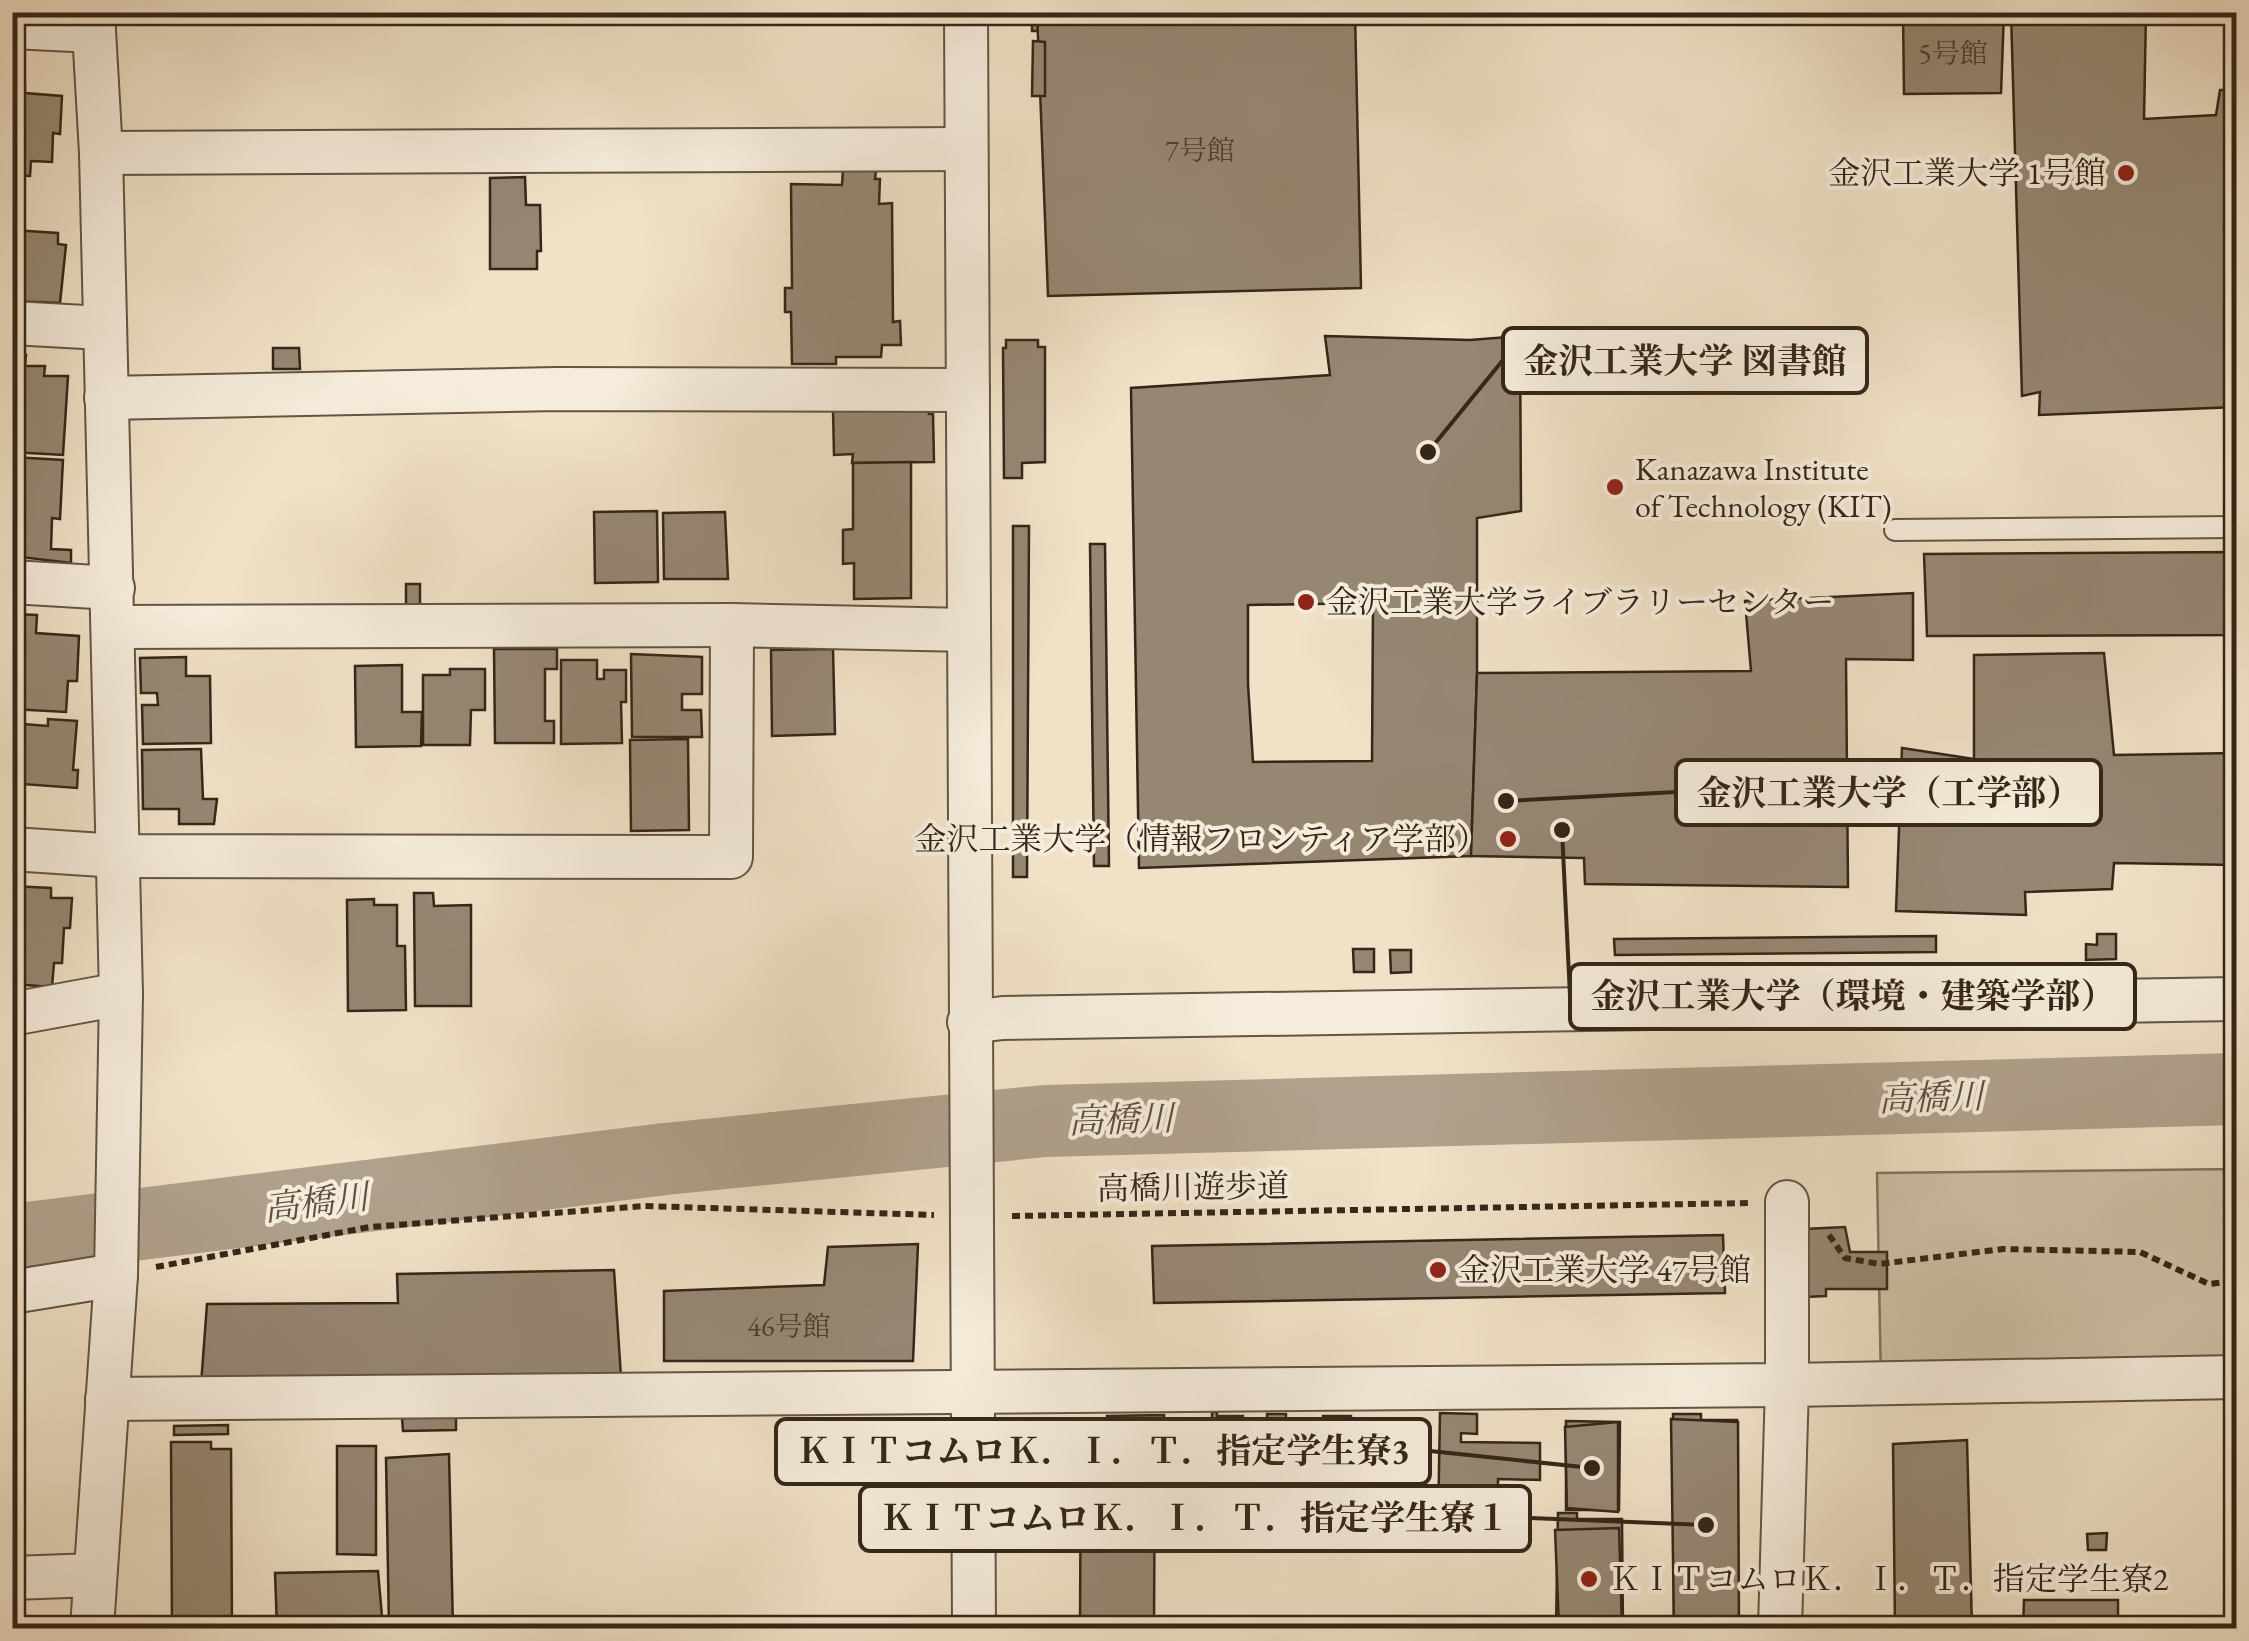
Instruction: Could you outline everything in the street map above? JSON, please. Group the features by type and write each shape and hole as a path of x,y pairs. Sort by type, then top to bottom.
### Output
{"street":[{"path":"966,12 974,1628"},
{"path":"12,28 94,22 101,153 121,994 116,1275 92,1628"},
{"path":"101,153 966,149"},
{"path":"12,323 103,328"},
{"path":"106,398 556,389 968,390"},
{"path":"12,582 114,607 969,630"},
{"path":"12,849 118,856 731,857 732,625"},
{"path":"12,1014 121,994"},
{"path":"969,1022 1003,1018 2236,999"},
{"path":"1780,1628 1787,1385 1787,1202"},
{"path":"12,1292 116,1275"},
{"path":"107,1399 1787,1385 2236,1377"},
{"path":"12,1578 95,1575"}],"lane":[{"path":"1894,530 2236,527"}],"path":[{"name":"高橋川遊歩道","path":"116,1275 370,1227 645,1206 1787,1202"},
{"path":"1787,1202 1806,1202 1845,1258 1878,1264 2003,1249 2140,1252 2209,1284 2236,1281"}],"shaded area":[{"path":"2236,1169 2236,1377 1881,1383 1877,1173"}],"building":[{"path":"1032,12 1045,12 1045,31 1032,31"},
{"path":"1037,12 1355,12 1361,288 1048,296"},
{"path":"1903,12 2004,12 2001,93 1904,94"},
{"name":"金沢工業大学 1号館","path":"2011,12 2146,12 2144,119 2216,115 2220,90 2236,90 2236,227 2224,228 2226,280 2236,284 2236,407 2039,415 2040,392 2022,396"},
{"path":"1033,41 1045,42 1045,96 1032,96"},
{"path":"12,83 25,84 25,93 62,96 60,134 53,133 52,162 31,161 30,176 12,175"},
{"path":"843,170 876,171 875,179 880,179 879,204 892,203 893,322 900,321 901,345 882,345 881,357 836,357 836,364 792,364 791,312 785,312 785,288 792,288 791,184 842,185"},
{"path":"525,177 526,205 540,205 541,251 537,251 537,269 490,269 490,178"},
{"path":"12,230 58,233 58,244 66,245 60,303 12,301"},
{"name":"金沢工業大学ライブラリーセンター","path":"1325,336 1470,340 1520,336 1521,511 1477,518 1471,856 1139,868 1131,388 1330,375","holes":["1373,603 1372,761 1253,762 1248,605"]},
{"path":"1006,340 1038,340 1038,347 1045,347 1045,462 1022,463 1022,478 1004,478"},
{"path":"273,348 299,348 300,369 273,369"},
{"path":"12,355 26,355 25,366 45,366 44,376 68,376 63,455 12,452"},
{"path":"930,409 934,462 852,463 853,454 834,455 833,410"},
{"path":"12,457 63,460 60,519 52,518 51,549 71,550 71,563 12,556"},
{"path":"911,462 911,598 854,599 854,563 843,564 843,530 853,529 853,463"},
{"path":"657,511 658,582 595,583 594,512"},
{"path":"725,512 728,579 664,579 663,513"},
{"path":"1013,526 1029,526 1027,877 1013,877"},
{"path":"1090,544 1105,544 1109,866 1094,866"},
{"path":"2236,552 2236,635 1927,636 1924,554"},
{"path":"406,584 420,584 420,605 406,606"},
{"path":"1913,593 1913,660 1846,659 1848,887 1585,884 1584,858 1471,856 1477,673 1751,671 1745,601"},
{"path":"12,614 37,615 36,633 79,636 77,681 68,681 66,712 12,709"},
{"path":"494,649 557,649 557,669 545,669 545,721 554,721 554,743 495,743"},
{"path":"833,649 835,734 772,736 771,650"},
{"path":"2104,653 2114,755 2236,753 2236,865 2114,863 2112,889 2025,892 2026,915 1896,911 1902,748 1974,759 1974,655"},
{"path":"631,654 702,657 702,694 682,694 682,710 701,710 702,737 632,737"},
{"path":"186,657 186,676 210,676 211,743 143,744 142,705 158,705 157,693 141,693 140,658"},
{"path":"561,660 597,660 597,679 604,679 604,670 626,670 626,702 621,702 622,743 561,744"},
{"path":"402,665 402,712 422,712 421,746 356,747 355,666"},
{"path":"450,669 485,669 485,710 471,710 470,745 423,745 423,675 450,675"},
{"path":"12,718 23,719 23,724 48,726 48,719 77,721 73,770 78,770 77,788 23,784 21,809 12,809"},
{"path":"688,739 689,830 631,831 630,740"},
{"path":"201,749 203,799 217,799 214,824 179,824 179,809 143,809 142,750"},
{"path":"12,886 51,888 51,898 72,898 70,928 64,928 62,963 54,963 52,987 12,984"},
{"path":"414,893 433,893 434,906 471,905 471,1006 415,1006"},
{"path":"374,899 374,905 397,905 397,946 405,946 406,1010 348,1011 347,900"},
{"path":"2097,934 2116,934 2116,959 2086,960 2086,944 2097,945"},
{"path":"1936,936 1936,952 1615,955 1614,939"},
{"path":"1353,949 1374,949 1374,972 1354,972"},
{"path":"1390,950 1411,950 1411,972 1391,973"},
{"path":"1845,1227 1850,1252 1887,1252 1887,1289 1826,1289 1826,1296 1806,1297 1804,1229"},
{"name":"金沢工業大学 47号館","path":"1723,1235 1725,1293 1154,1303 1152,1246"},
{"path":"918,1244 913,1361 664,1361 664,1291 824,1285 828,1247"},
{"path":"614,1270 621,1377 201,1385 207,1304 398,1303 397,1274"},
{"path":"1212,1412 1217,1412 1217,1416 1243,1416 1242,1449 1257,1449 1257,1531 1212,1531"},
{"path":"1440,1413 1477,1414 1477,1434 1461,1433 1461,1442 1540,1443 1540,1480 1498,1479 1498,1525 1438,1525"},
{"path":"1267,1414 1286,1414 1285,1446 1268,1446"},
{"path":"1673,1414 1701,1414 1701,1420 1737,1420 1738,1628 1674,1628"},
{"path":"1164,1415 1164,1428 1108,1429 1107,1416"},
{"path":"1323,1416 1351,1416 1351,1442 1323,1442"},
{"path":"456,1417 456,1430 403,1431 402,1418"},
{"path":"1671,1419 1738,1422 1739,1628 1674,1628"},
{"path":"1566,1421 1620,1422 1619,1510 1566,1510"},
{"path":"1155,1422 1154,1628 1080,1628 1081,1425"},
{"path":"1618,1422 1618,1512 1567,1508 1565,1427"},
{"path":"228,1425 228,1434 174,1435 174,1426"},
{"path":"1967,1440 1972,1628 1895,1628 1893,1444"},
{"path":"171,1442 211,1442 211,1449 231,1449 232,1628 172,1628"},
{"path":"337,1446 376,1446 376,1555 337,1554"},
{"path":"1331,1446 1377,1446 1377,1468 1364,1468 1364,1483 1404,1483 1404,1523 1331,1524"},
{"path":"449,1454 453,1628 389,1628 386,1458"},
{"name":"ＫＩＴコムロＫ．Ｉ．Ｔ．指定学生寮2","path":"1558,1513 1577,1513 1577,1519 1622,1519 1623,1628 1556,1628"},
{"name":"ＫＩＴコムロＫ．Ｉ．Ｔ．指定学生寮2","path":"1619,1528 1622,1628 1559,1628 1555,1530"},
{"path":"2107,1533 2106,1550 2088,1550 2087,1534"},
{"path":"378,1571 383,1628 277,1628 275,1573"},
{"path":"2024,1600 2118,1600 2118,1628 2023,1628"}],"waterway":[{"name":"高橋川","path":"12,1240 665,1159 1045,1121 2236,1089"}],"place":[{"name":"金沢工業大学 1号館","path":"2126,173"},
{"name":"金沢工業大学 図書館","path":"1428,452"},
{"name":"Kanazawa Institute of Technology (KIT)","path":"1615,487"},
{"name":"金沢工業大学ライブラリーセンター","path":"1306,602"},
{"name":"金沢工業大学（工学部）","path":"1506,801"},
{"name":"金沢工業大学（環境・建築学部）","path":"1562,830"},
{"name":"金沢工業大学（情報フロンティア学部）","path":"1508,839"},
{"name":"金沢工業大学 47号館","path":"1438,1270"},
{"name":"ＫＩＴコムロＫ．Ｉ．Ｔ．指定学生寮3","path":"1592,1468"},
{"name":"ＫＩＴコムロＫ．Ｉ．Ｔ．指定学生寮１","path":"1706,1525"},
{"name":"ＫＩＴコムロＫ．Ｉ．Ｔ．指定学生寮2","path":"1589,1579"}]}
